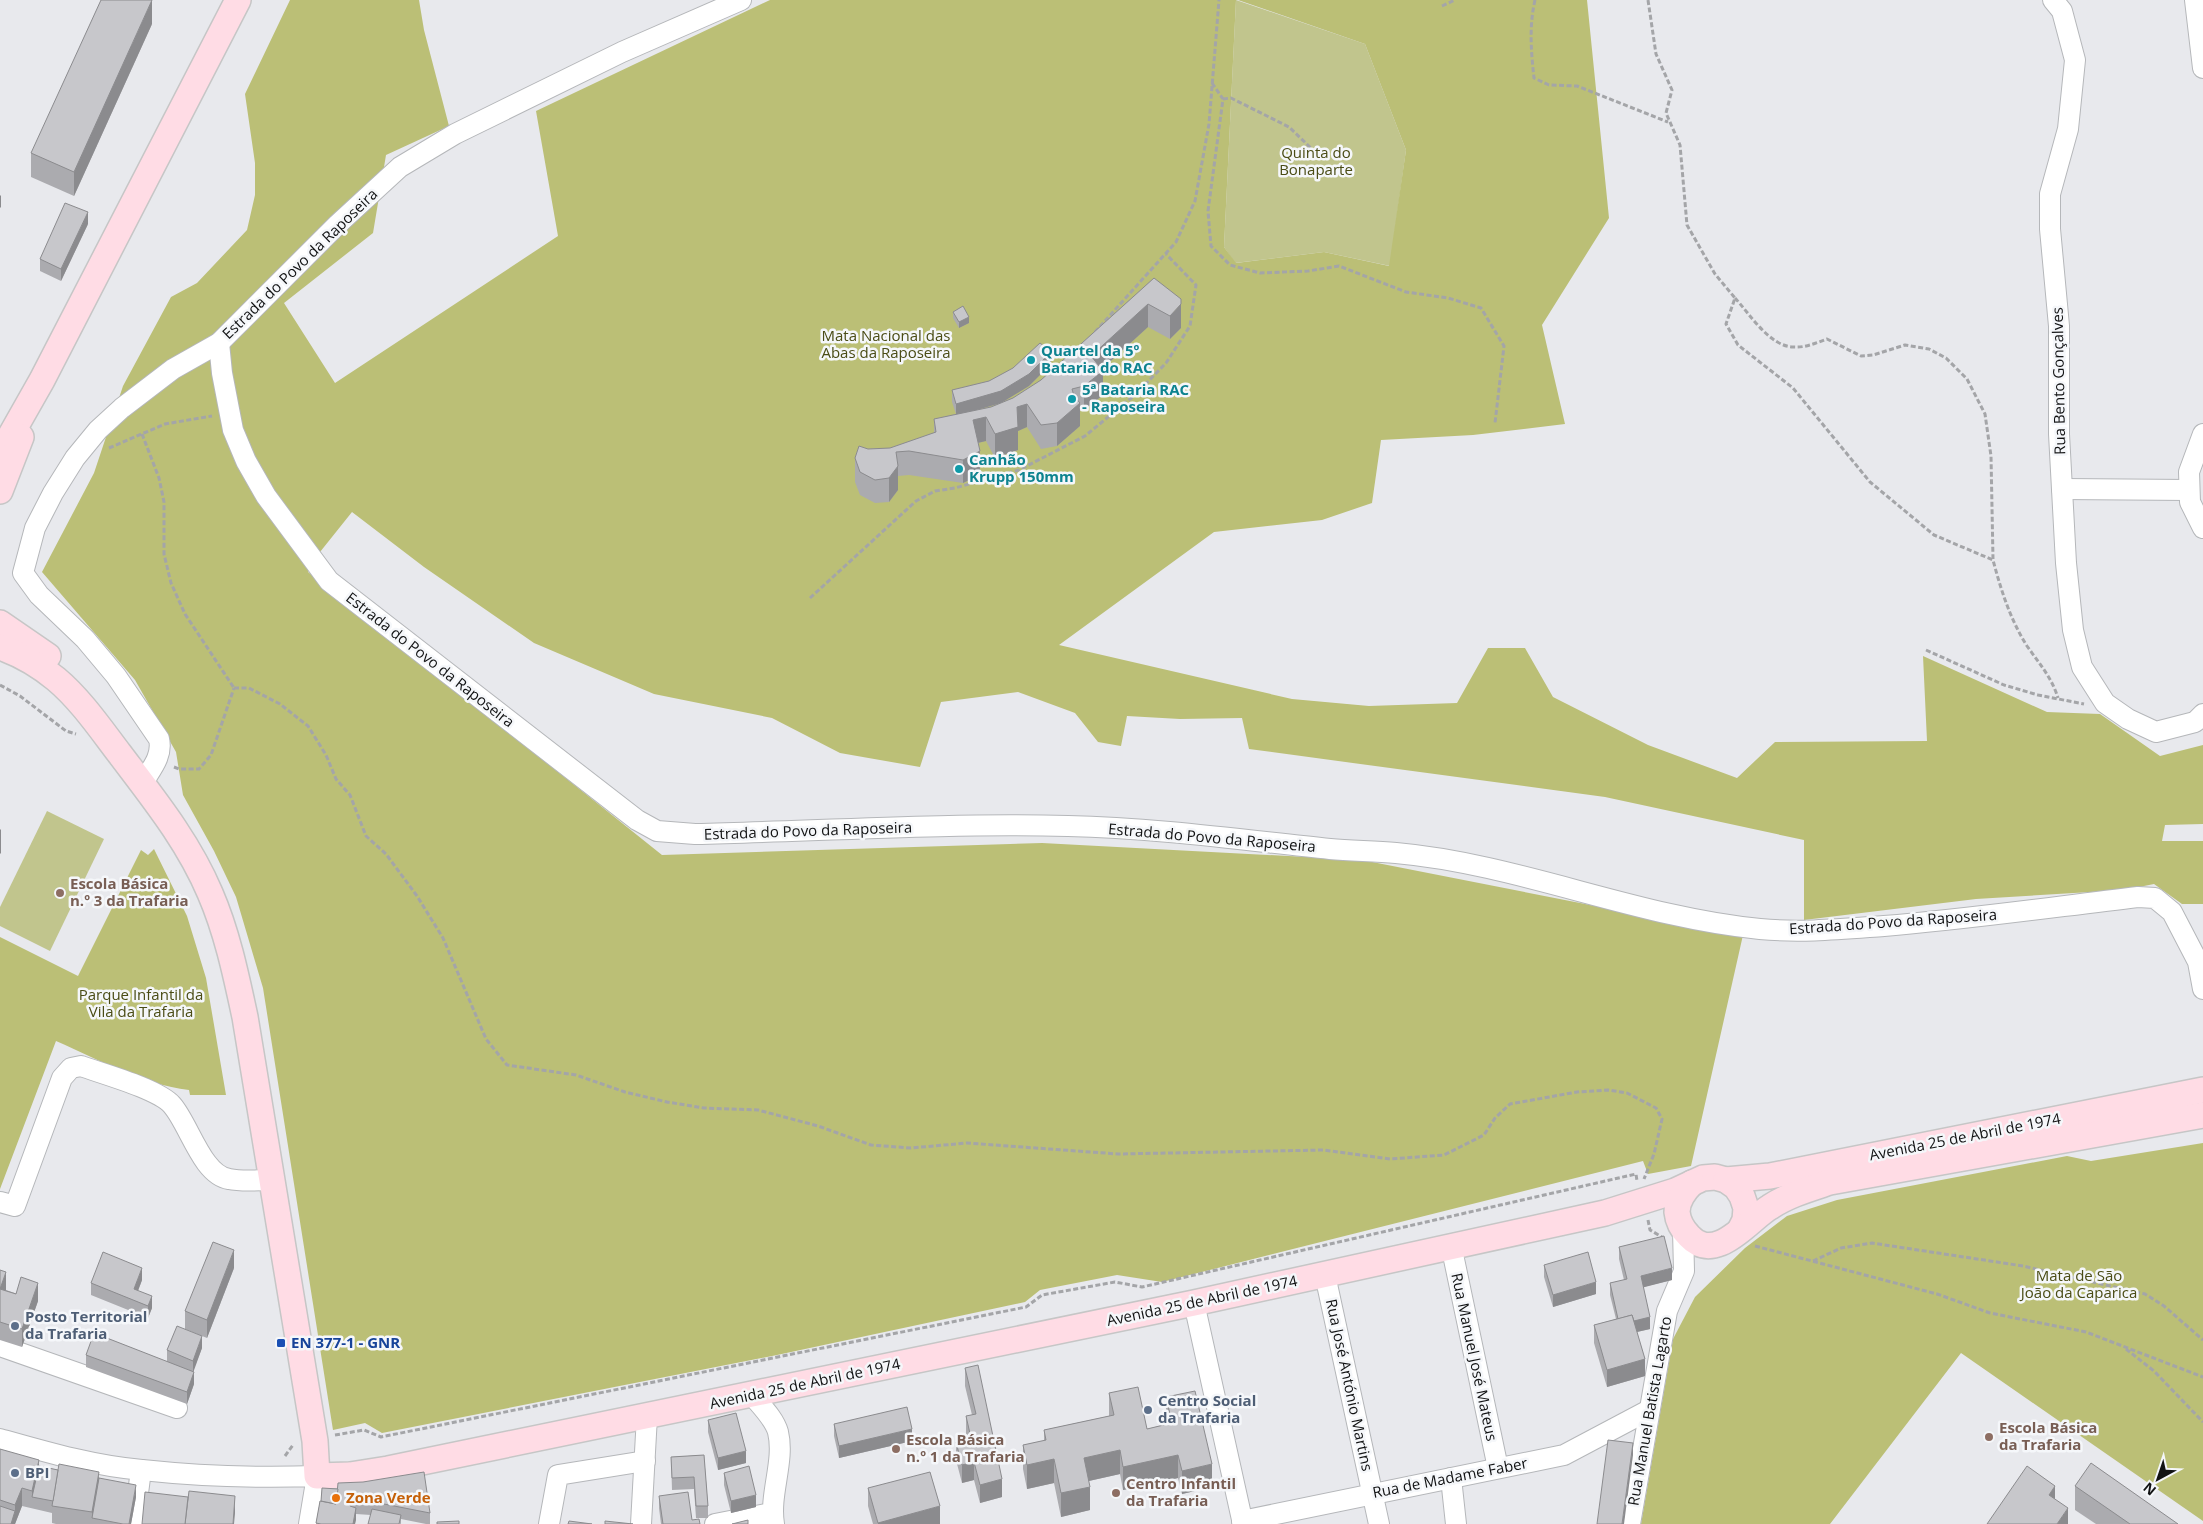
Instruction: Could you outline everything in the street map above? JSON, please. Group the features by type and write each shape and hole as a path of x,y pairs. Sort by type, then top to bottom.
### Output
{"main road":[{"path":"0,454 42,380 238,0"},
{"path":"0,491 42,380"},
{"path":"0,623 32,644 60,668 88,729"},
{"path":"0,646 29,660 57,680 88,729 142,784 177,831 210,893 231,955 245,1017 315,1441 317,1476"},
{"name":"Avenida 25 de Abril de 1974","path":"317,1476 350,1475 388,1469 1325,1275 1451,1245 1605,1213 1675,1191 1703,1178 1715,1177 1726,1180 1770,1176 2203,1090"},
{"name":"Avenida 25 de Abril de 1974","path":"1605,1213 1656,1213 1681,1226 1692,1239 1704,1245 1729,1238 1758,1215 1785,1198 1830,1182 2203,1115"},
{"path":"1726,1180 1736,1187 1742,1196 1746,1208 1745,1220 1729,1238"},
{"path":"1681,1226 1677,1212 1679,1201 1684,1190 1692,1183"}],"street":[{"name":"Estrada do Povo da Raposeira","path":"742,0 622,52 463,129 400,167 338,224 219,343 233,430 246,461 262,489 328,581 637,820 657,831 695,834 1069,826 1201,834 1333,849 1397,853 1460,862 1608,901 1694,919 1759,929 1802,932 1971,917 2138,897 2155,898 2172,912 2185,935 2198,962 2203,990"},
{"name":"Rua Bento Gonçalves","path":"2053,0 2062,12 2075,60 2068,128 2050,194 2050,229 2059,326 2059,434 2073,630 2082,666 2105,703 2128,719 2156,732 2195,722 2203,714"},
{"path":"2195,0 2203,68"},
{"path":"142,784 162,748 159,739 150,724 85,639 39,595 24,573 35,528 44,510 75,458 98,430 122,408 173,369 219,343"},
{"path":"2203,434 2189,472 2190,502 2203,528"},
{"path":"2062,489 2189,490"},
{"path":"0,1202 15,1206 62,1078 71,1068 81,1066 161,1096 172,1105 209,1166 218,1176 229,1179 271,1180"},
{"path":"2078,1138 2106,1139 2203,1125"},
{"path":"1681,1226 1684,1271"},
{"path":"1684,1271 1699,1256 1729,1238"},
{"name":"Rua Manuel José Mateus","path":"1451,1245 1498,1468"},
{"name":"Rua Manuel Batista Lagarto","path":"1630,1524 1667,1311 1684,1271"},
{"name":"Rua José António Martins","path":"1325,1275 1379,1524"},
{"path":"1194,1303 1243,1523"},
{"path":"0,1346 177,1408"},
{"path":"715,1524 773,1519 780,1448 778,1431 769,1415 752,1395"},
{"name":"Rua de Madame Faber","path":"1243,1523 1372,1494 1564,1455 1649,1410"},
{"path":"641,1524 647,1416"},
{"name":"Avenida 25 de Abril de 1974","path":"0,1439 64,1456 141,1470 289,1477 317,1476"},
{"path":"549,1524 558,1476 645,1461"},
{"path":"134,1524 141,1470"},
{"path":"309,1524 317,1476"},
{"path":"1451,1478 1456,1524"}],"path":[{"path":"1090,337 1176,242 1195,201 1209,124 1219,0"},
{"path":"1442,6 1455,0"},
{"path":"1535,0 1532,15 1531,47 1534,78 1549,85 1577,86 1668,122"},
{"path":"1648,0 1656,54 1672,90 1666,113 1668,122 1680,145 1687,225 1715,274 1756,325 1791,348 1803,347 1827,339 1861,356 1873,355 1905,345 1929,349 1946,358 1962,374 1977,396 1985,414 1993,478 1993,560 2009,612 2027,645 2054,684 2058,698"},
{"path":"1212,83 1223,99 1208,211 1211,246 1230,265 1260,273 1308,271 1339,266 1406,292 1448,298 1481,308 1504,346 1495,423"},
{"path":"1223,99 1231,98 1290,127 1313,150"},
{"path":"810,598 916,501 935,491 954,488 1019,470 1084,436 1136,394 1166,363 1190,326 1196,285 1166,254"},
{"path":"1736,298 1726,324 1738,345 1793,388 1870,482 1934,535 1993,560"},
{"path":"103,451 165,424 230,414"},
{"path":"142,434 161,486 164,502 164,554 171,583 186,614 234,688"},
{"path":"1926,650 2004,685 2080,704 2105,703"},
{"path":"0,684 20,696 66,731 82,736 88,729"},
{"path":"158,758 179,769 199,769 211,755 234,688"},
{"path":"234,688 249,688 280,704 308,726 326,755 336,779 350,795 366,836 391,861 417,896 443,938 486,1039 506,1065 576,1075 625,1092 667,1102 704,1108 758,1110 818,1126 871,1145 911,1148 968,1144 1118,1154 1323,1150 1390,1159 1444,1155 1484,1135 1495,1118 1510,1104 1577,1092 1608,1090 1627,1093 1656,1108 1662,1119 1654,1154 1643,1181"},
{"path":"1729,1238 1937,1294 1990,1313 2086,1332 2203,1377"},
{"path":"1812,1261 1841,1248 1872,1243 2042,1270 2145,1294 2164,1306 2203,1340"},
{"path":"2124,1347 2154,1371 2203,1422"}],"green space":[{"name":"Mata Nacional das Abas da Raposeira","path":"290,0 419,0 424,30 449,126 386,155 373,233 284,303 335,383 558,236 536,111 770,0 1236,0 1224,247 1236,263 1324,252 1389,266 1406,150 1365,44 1238,0 1587,0 1609,218 1542,325 1565,424 1473,435 1381,440 1372,503 1322,520 1214,532 1059,645 1292,699 1369,706 1457,703 1488,648 1525,648 1553,697 1648,745 1737,778 1775,742 1927,741 1923,656 2047,712 2100,714 2160,756 2203,745 2203,824 2165,825 2162,841 2203,841 2203,904 2182,904 2154,884 2124,890 1976,899 1804,920 1804,840 1605,797 1249,749 1242,718 1180,719 1127,716 1121,746 1098,742 1075,713 1018,692 941,702 920,767 840,753 772,718 654,694 534,643 424,567 352,512 312,562 308,572 662,855 1042,843 1362,860 1743,935 1691,1166 1648,1174 1643,1161 1162,1282 1117,1275 1040,1290 1025,1302 777,1355 382,1433 365,1423 333,1430 263,988 236,897 214,851 183,795 176,752 135,680 42,572 94,473 123,386 171,297 197,283 247,230 255,195 255,163 245,94"},
{"name":"Quinta do Bonaparte","path":"1236,0 1365,44 1406,150 1390,266 1324,252 1235,263 1224,247"},
{"path":"47,811 104,839 50,951 0,926 0,907"},
{"name":"Parque Infantil da Vila da Trafaria","path":"154,849 187,916 206,978 226,1095 190,1095 189,1090 138,1077 56,1041 0,1189 0,937 78,976 141,850 148,855"},
{"name":"Mata de São João da Caparica","path":"2203,1143 2203,1521 1961,1353 1830,1524 1641,1524 1673,1339 1695,1297 1745,1248 1787,1216 1837,1200 2067,1156 2091,1161"}],"building":[{"path":"101,0 152,0 74,172 31,153"},
{"path":"65,203 88,212 61,269 40,259"},
{"path":"1154,278 1181,299 1181,304 1170,316 1148,304 1091,356 1103,371 1084,386 1072,389 1074,396 1080,403 1057,423 1041,425 1027,404 1017,407 1018,427 995,434 986,417 973,420 980,451 963,460 909,451 896,452 898,466 889,478 875,480 860,472 855,458 859,446 868,449 890,448 936,432 934,419 991,407 1013,398 1041,380"},
{"path":"963,306 969,317 959,322 953,312"},
{"path":"1040,343 1051,352 1029,374 1001,391 956,404 952,390 989,381 1013,368"},
{"path":"1664,1236 1672,1268 1641,1276 1650,1317 1634,1321 1632,1315 1618,1319 1610,1283 1627,1279 1619,1247"},
{"path":"213,1242 234,1250 207,1320 185,1311"},
{"path":"103,1252 142,1268 134,1289 152,1296 148,1306 91,1283"},
{"path":"1588,1252 1596,1282 1553,1295 1544,1265"},
{"path":"0,1270 6,1272 0,1289"},
{"path":"21,1277 38,1283 22,1329 0,1322 0,1289 16,1294"},
{"path":"1632,1315 1645,1359 1607,1370 1594,1325"},
{"path":"177,1326 202,1336 193,1361 167,1350"},
{"path":"94,1333 194,1372 187,1392 86,1355"},
{"path":"978,1365 1002,1479 980,1485 974,1462 962,1465 956,1442 971,1438 966,1416 976,1414 965,1368"},
{"path":"1138,1387 1147,1429 1172,1423 1166,1397 1195,1391 1212,1464 1182,1471 1178,1455 1123,1467 1120,1450 1084,1458 1090,1487 1061,1493 1054,1459 1027,1465 1023,1445 1046,1440 1044,1430 1114,1415 1109,1393"},
{"path":"907,1407 912,1429 839,1446 834,1424"},
{"path":"736,1413 746,1451 718,1458 708,1420"},
{"path":"1608,1440 1633,1443 1622,1524 1597,1524"},
{"path":"0,1449 39,1460 32,1491 22,1488 15,1505 0,1500"},
{"path":"704,1455 708,1506 696,1506 694,1477 672,1478 671,1457"},
{"path":"2091,1463 2178,1524 2130,1524 2075,1486"},
{"path":"59,1464 99,1472 92,1512 52,1506"},
{"path":"39,1466 58,1470 53,1501 32,1497"},
{"path":"749,1466 756,1495 731,1501 724,1473"},
{"path":"2027,1466 2055,1486 2049,1495 2068,1508 2057,1524 1987,1524"},
{"path":"424,1472 430,1513 384,1504 351,1501 350,1506 356,1508 353,1524 316,1523 320,1501 336,1504 338,1483 363,1482"},
{"path":"930,1472 940,1506 878,1523 868,1488"},
{"path":"99,1478 136,1485 129,1524 92,1518"},
{"path":"322,1488 338,1489 336,1504 321,1501"},
{"path":"189,1491 235,1496 233,1524 185,1524"},
{"path":"145,1492 188,1497 185,1524 142,1524"},
{"path":"688,1492 692,1520 699,1519 700,1524 663,1524 659,1496"},
{"path":"0,1506 15,1511 11,1524 0,1524"},
{"path":"372,1509 401,1515 399,1524 368,1524"},
{"path":"748,1520 748,1524 732,1524"},
{"path":"459,1521 459,1524 437,1524 437,1522"},
{"path":"569,1521 592,1524 568,1524"},
{"path":"605,1521 633,1524 605,1524"}],"place":[{"name":"Quartel da 5º Bataria do RAC","path":"1031,360"},
{"name":"5ª Bataria RAC - Raposeira","path":"1072,399"},
{"name":"Canhão Krupp 150mm","path":"959,469"},
{"name":"Escola Básica n.º 3 da Trafaria","path":"60,893"},
{"name":"Posto Territorial da Trafaria","path":"15,1326"},
{"name":"EN 377-1 - GNR","path":"281,1343"},
{"name":"Centro Social da Trafaria","path":"1148,1410"},
{"name":"Escola Básica da Trafaria","path":"1989,1437"},
{"name":"Escola Básica n.º 1 da Trafaria","path":"896,1449"},
{"name":"BPI","path":"15,1473"},
{"name":"Centro Infantil da Trafaria","path":"1116,1493"},
{"name":"Zona Verde","path":"336,1498"}]}
